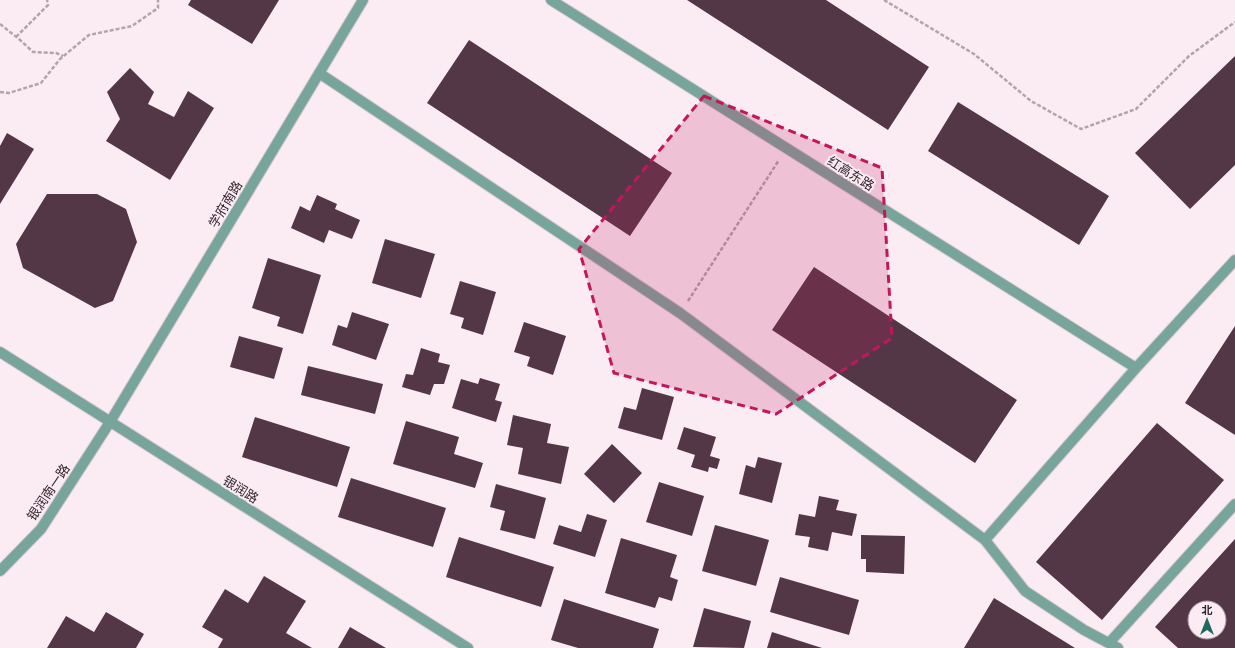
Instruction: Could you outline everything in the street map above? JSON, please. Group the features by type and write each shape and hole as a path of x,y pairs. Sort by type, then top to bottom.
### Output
{"street":[{"name":"学府南路","path":"110,422 363,0"},
{"name":"红高东路","path":"551,0 1136,368"},
{"path":"319,73 680,313 985,540 1025,591 1084,630 1114,646 1235,504"},
{"path":"985,540 1136,368 1235,260"},
{"name":"银润路","path":"0,352 468,648"},
{"name":"银润南一路","path":"0,570 41,529 110,422"}],"path":[{"path":"16,36 48,5 47,0"},
{"path":"0,92 9,93 41,83 63,56 89,36 132,26 158,8 158,0"},
{"path":"884,0 974,54 1031,101 1081,129 1136,109 1189,56 1235,22"},
{"path":"0,24 16,36 33,52 56,53 63,56"},
{"path":"680,313 787,148"}],"highlighted area":[{"path":"704,96 882,168 892,338 776,414 614,373 579,249"}],"building":[{"path":"191,0 279,0 252,44 188,5"},
{"path":"687,0 826,0 929,67 888,130"},
{"path":"469,40 672,173 630,236 427,103"},
{"path":"1235,56 1235,165 1190,209 1135,153"},
{"path":"130,68 154,92 148,104 174,117 188,91 214,108 170,180 106,141 120,119 107,92"},
{"path":"958,102 1109,196 1079,245 928,151"},
{"path":"7,133 34,149 0,204 0,146"},
{"path":"47,194 97,194 126,209 137,242 113,301 95,308 23,268 16,244"},
{"path":"317,195 337,204 335,209 360,220 352,239 329,230 324,243 291,228 300,206 310,211"},
{"path":"385,239 435,254 421,298 372,283"},
{"path":"268,258 321,275 303,334 277,326 280,317 252,308"},
{"path":"814,267 1017,400 975,463 772,330"},
{"path":"460,281 496,292 483,335 461,328 464,318 450,314"},
{"path":"352,312 389,324 376,360 332,345 338,325 347,328"},
{"path":"524,322 566,336 553,375 527,366 530,357 514,352"},
{"path":"1235,326 1235,435 1185,403"},
{"path":"239,336 283,348 274,379 230,367"},
{"path":"421,348 440,354 438,362 450,365 444,384 434,384 430,395 402,387 406,374 413,375"},
{"path":"308,366 383,384 375,414 301,395"},
{"path":"480,378 500,384 495,400 502,402 496,422 452,408 461,379 478,384"},
{"path":"642,388 674,397 662,440 618,428 624,407 636,410"},
{"path":"513,415 551,424 547,443 569,447 561,484 518,474 523,448 507,445"},
{"path":"255,417 350,447 337,487 242,457"},
{"path":"406,421 459,437 454,454 483,463 475,488 393,464"},
{"path":"1157,423 1224,480 1102,620 1036,562"},
{"path":"684,427 716,437 710,456 720,459 717,469 709,467 708,472 691,467 695,455 677,449"},
{"path":"612,444 642,473 614,503 584,474"},
{"path":"758,457 782,463 772,503 739,494 746,465 755,468"},
{"path":"351,478 446,508 433,547 338,517"},
{"path":"659,482 704,496 692,536 646,522"},
{"path":"496,484 546,498 535,539 500,530 505,511 490,507"},
{"path":"819,496 839,500 836,510 857,514 852,536 832,532 828,551 808,547 810,537 795,535 799,514 815,517"},
{"path":"587,514 607,520 595,557 553,544 559,525 581,532"},
{"path":"715,525 769,540 756,586 702,571"},
{"path":"861,535 905,536 904,574 866,572 866,559 861,559"},
{"path":"459,537 554,567 541,607 446,577"},
{"path":"621,538 677,555 670,577 678,580 672,601 659,597 655,608 605,593"},
{"path":"1235,539 1235,648 1178,648 1155,627"},
{"path":"264,576 306,601 286,633 312,648 218,648 223,639 202,627 225,589 248,603"},
{"path":"780,577 859,600 849,635 770,612"},
{"path":"994,598 1075,648 964,648"},
{"path":"564,599 659,629 653,648 578,648 551,640"},
{"path":"704,608 751,621 744,648 693,647"},
{"path":"106,612 144,634 136,648 47,648 66,616 94,632"},
{"path":"350,627 386,648 338,648"},
{"path":"772,632 822,648 767,648"}]}
